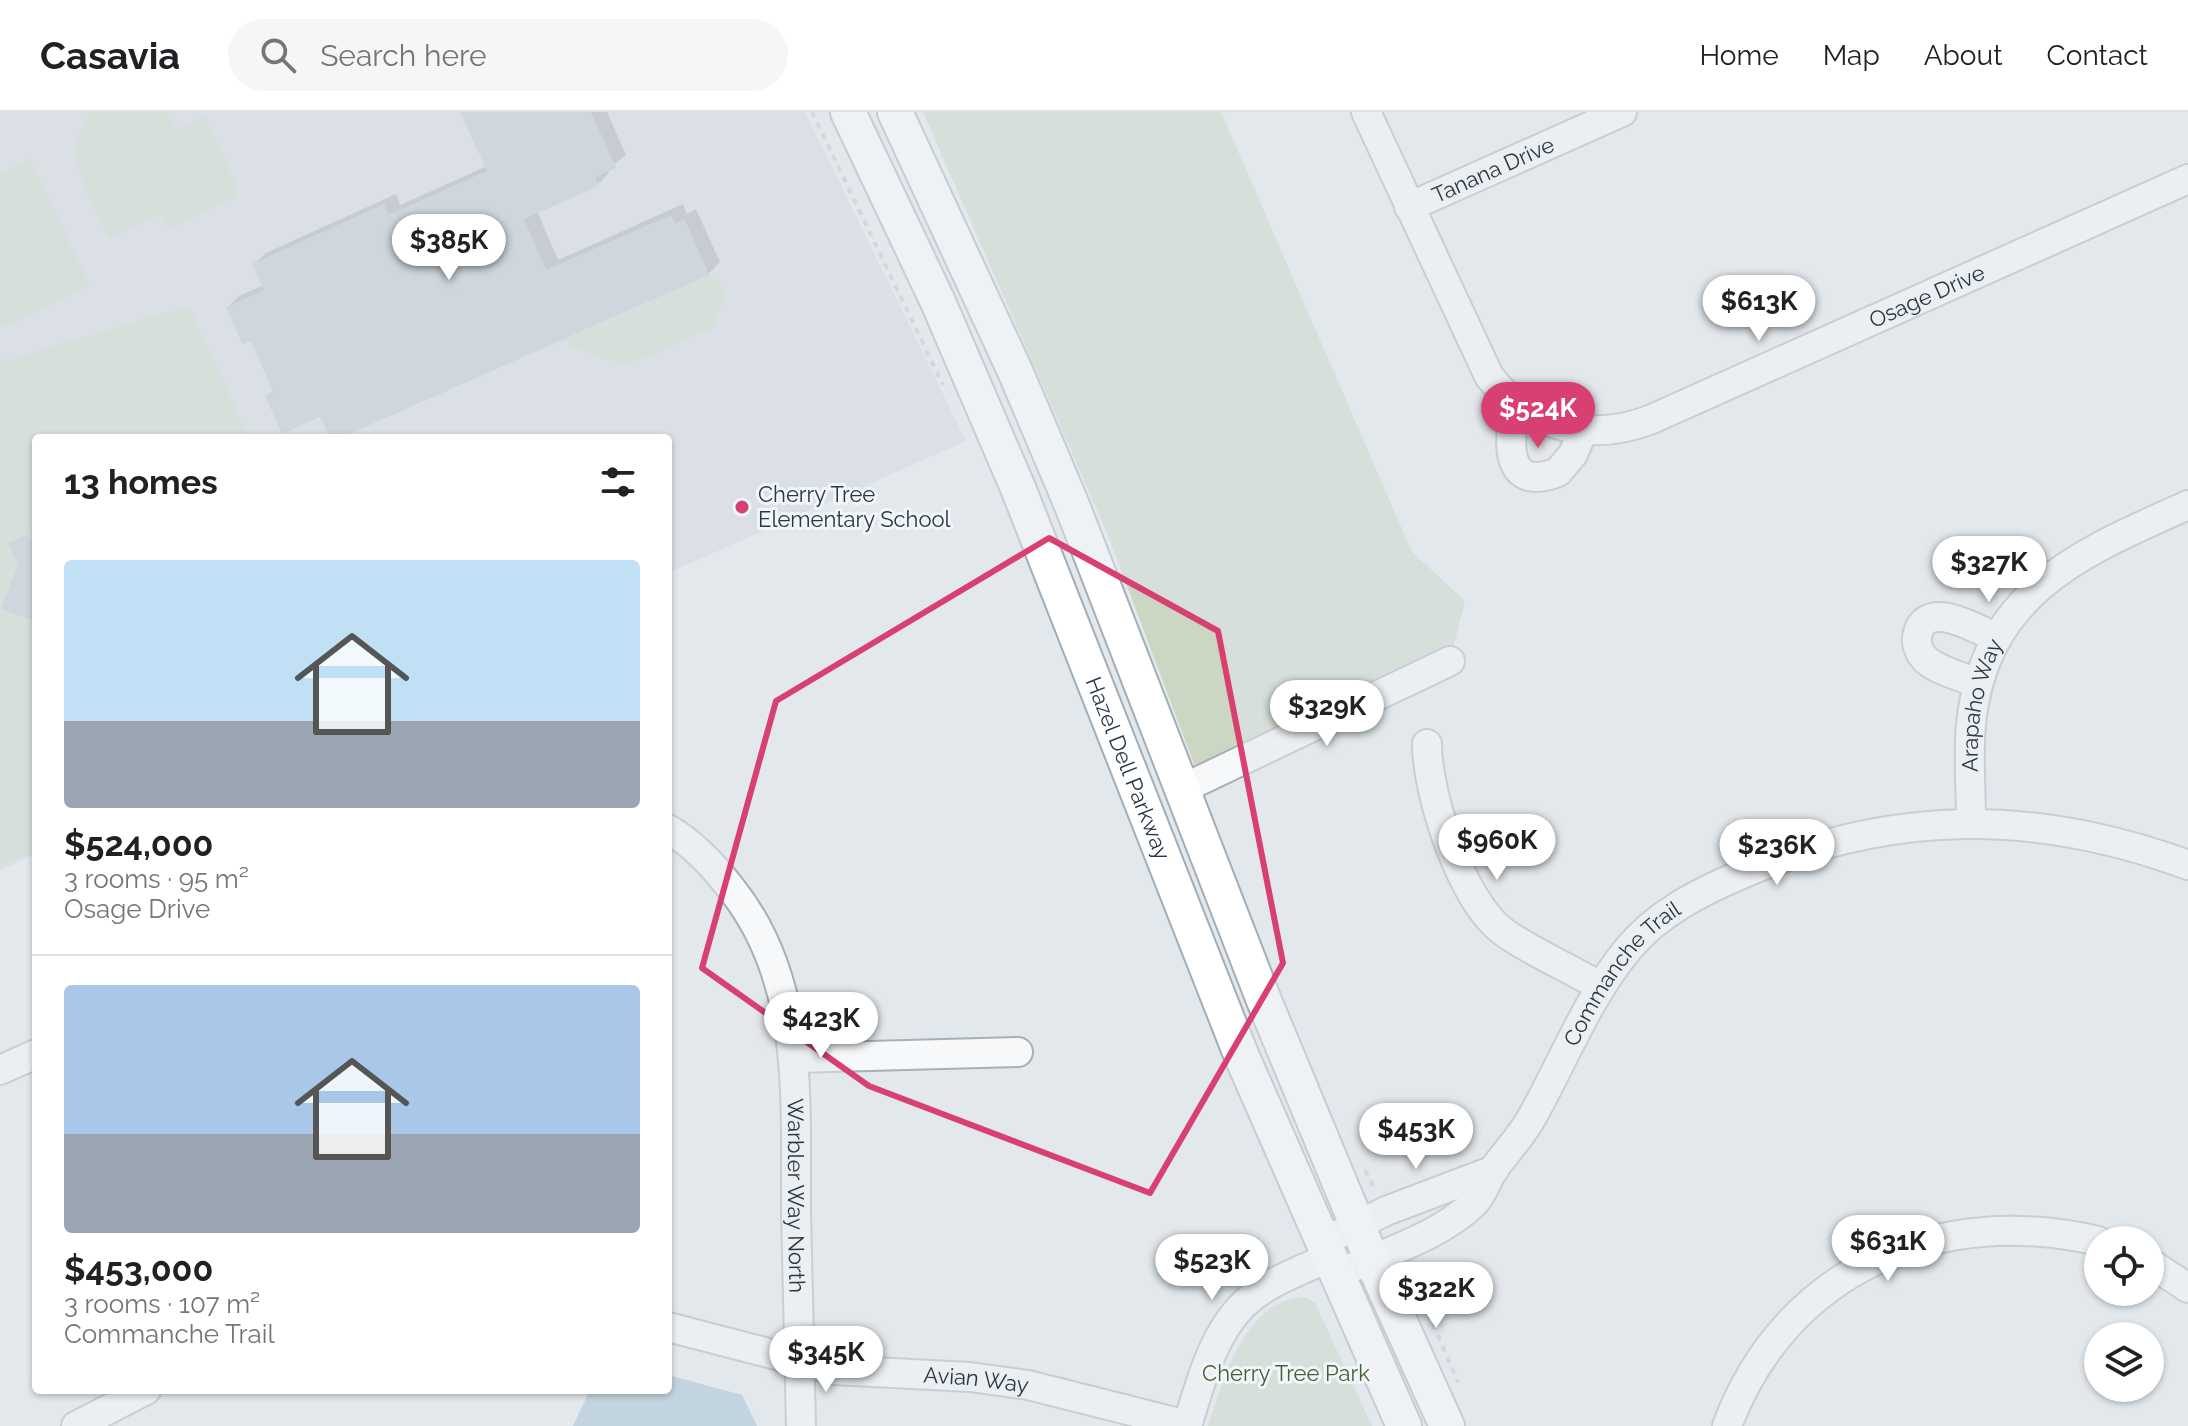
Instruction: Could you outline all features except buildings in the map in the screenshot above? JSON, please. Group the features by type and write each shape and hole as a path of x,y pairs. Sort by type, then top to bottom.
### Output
{"main road":[{"name":"Hazel Dell Parkway","path":"848,112 938,302 1018,488 1198,949 1404,1426"},
{"name":"Hazel Dell Parkway","path":"895,112 1015,371 1071,503 1255,977 1371,1258 1447,1426"}],"street":[{"name":"Osage Drive","path":"1366,112 1480,360 1499,389 1517,406 1554,425 1583,431 1615,431 1652,419 2188,179"},
{"name":"Tanana Drive","path":"1409,207 1622,112"},
{"path":"1517,406 1510,431 1511,456 1522,470 1534,477 1558,472 1573,454 1583,431"},
{"name":"Arapaho Way","path":"1971,822 1971,725 1978,683 1997,638 2030,595 2058,569 2090,549 2188,505"},
{"path":"1978,683 1926,660 1918,648 1919,632 1929,619 1943,616 1997,638"},
{"path":"1182,789 1450,661"},
{"path":"1427,744 1431,792 1464,874 1484,913 1503,932 1601,987"},
{"name":"Commanche Trail","path":"1330,1258 1371,1258 1458,1215 1478,1200 1494,1170 1532,1117 1601,987 1645,931 1684,902 1717,885 1824,844 1901,828 1971,822 2101,837 2188,865"},
{"name":"Warbler Way North","path":"672,833 722,877 762,932 785,997 795,1058 801,1426"},
{"path":"795,1058 1018,1052"},
{"path":"0,1070 32,1056"},
{"path":"1187,1426 1222,1333 1244,1304 1270,1285 1330,1258 1359,1225 1435,1191 1494,1170"},
{"path":"1727,1426 1753,1372 1792,1321 1827,1289 1870,1262 1919,1242 1972,1230 2043,1230 2084,1238"},
{"path":"2164,1272 2188,1288"},
{"name":"Avian Way","path":"672,1328 834,1370 970,1377 1028,1385 1092,1398 1187,1426"},
{"path":"76,1426 138,1394"}],"path":[{"path":"812,112 932,363"}],"highlighted area":[{"path":"1049,538 1218,631 1283,963 1150,1193 869,1086 702,968 776,701"}],"shaded area":[{"name":"Cherry Tree Elementary School","path":"0,112 805,112 966,441 672,571 672,434 32,434 32,856 0,870"}],"green space":[{"path":"91,112 165,112 177,129 206,117 238,190 235,198 167,229 160,214 109,238 87,191 77,159 77,143"},
{"path":"923,112 1221,112 1412,552 1465,601 1450,661 1200,780 1108,535"},
{"path":"30,158 90,286 0,328 0,173"},
{"path":"709,275 712,280 717,277 725,293 712,328 625,366 569,346 566,339 653,301 650,291 660,286 665,295"},
{"path":"189,306 247,434 32,434 32,853 0,866 0,362"},
{"name":"Cherry Tree Park","path":"1305,1297 1315,1303 1372,1426 1208,1426 1230,1364 1252,1326 1266,1312 1284,1301"}],"water":[{"path":"672,1376 742,1395 757,1426 573,1426 588,1394 672,1394"}],"place":[{"name":"Cherry Tree Elementary School","path":"742,507"}]}
